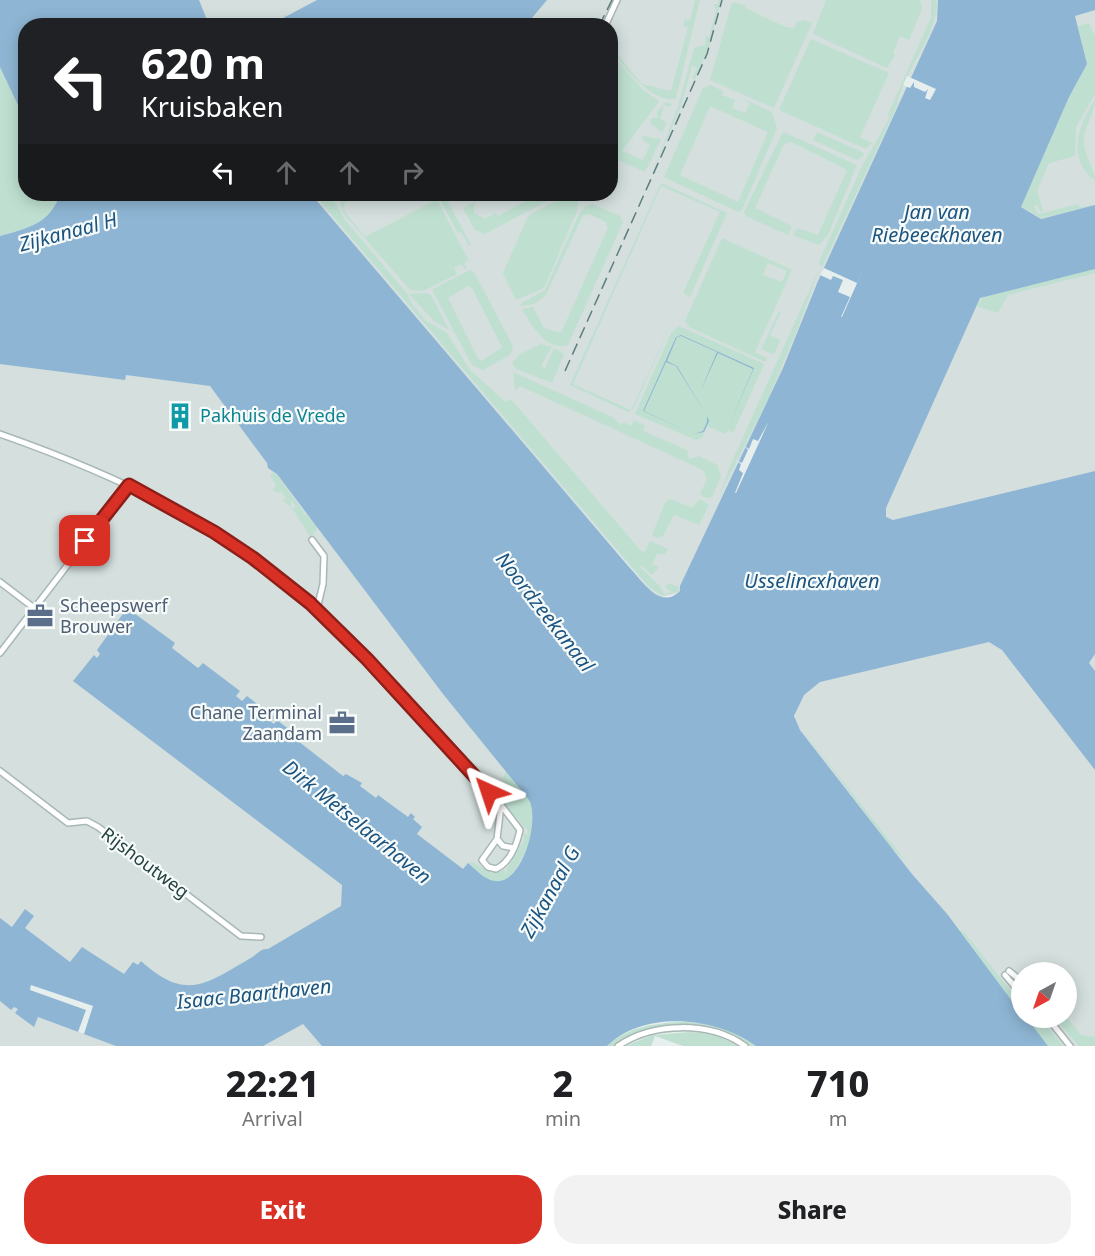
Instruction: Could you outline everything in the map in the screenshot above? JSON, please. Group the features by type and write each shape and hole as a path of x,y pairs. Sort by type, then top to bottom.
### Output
{"street":[{"path":"609,18 617,0"},
{"path":"0,434 129,485 174,508 239,549 317,609 367,659 501,805 520,830 514,848 503,866 496,869 488,867 482,860 497,839 501,805"},
{"path":"0,653 129,485"},
{"path":"312,540 324,556 323,584 317,609"},
{"path":"0,582 34,608"},
{"name":"Rijshoutweg","path":"0,771 68,823 87,821 98,827 241,936 261,937"},
{"path":"497,839 503,846 514,848"},
{"path":"1056,1028 1070,1046"},
{"path":"618,1046 638,1035 668,1029 711,1031 742,1044"}],"shaded area":[{"path":"179,0 1095,0 1095,1046 1064,1046 1048,1028 1077,1028 1077,962 1011,962 1011,993 965,933 958,928 912,874 800,730 795,721 795,711 677,594 661,597 649,589 314,201 618,201 618,18 191,18"},
{"path":"147,250 623,831 565,1046 0,1046 0,280"}],"green space":[{"path":"695,0 700,0 676,98 668,99 658,96 648,90 629,73 618,55 642,84 671,91 688,28 683,26 685,19 690,20"},
{"path":"721,0 709,47 695,79 692,78 697,68 692,66 681,106 652,174 678,107 694,48 705,45 706,35 709,38 716,10 714,4 718,4"},
{"path":"826,0 920,0 922,9 909,40 900,36 893,52 895,55 887,68 813,34"},
{"path":"931,0 936,0 937,3 931,30 900,93 897,106 822,267 819,262 863,164 889,119 888,114 931,18"},
{"path":"732,2 746,5 745,8 786,27 794,28 797,22 805,20 812,23 774,108 710,80"},
{"path":"1089,23 1095,36 1095,94 1076,127 1075,156 1049,163 1037,191 1043,211 1040,212 1038,205 1034,206 1038,214 1078,204 1079,207 1095,205 1041,218 1021,206 1069,97 1087,64 1078,26"},
{"path":"811,39 889,73 860,137 872,143 866,149 779,110"},
{"path":"618,62 644,91 659,101 622,151 643,160 650,145 642,139 643,136 661,139 645,172 618,160"},
{"path":"0,66 18,105 18,201 57,201 50,212 37,223 0,236"},
{"path":"711,85 723,91 722,95 735,100 732,108 745,113 750,103 738,96 772,112 777,128 742,210 738,212 664,177 703,88","holes":["710,106 768,132 738,202 680,175"]},
{"path":"1095,99 1084,146 1095,181 1080,162 1078,142 1084,120"},
{"path":"666,102 671,104 671,107 664,105 660,119 667,122 662,133 650,123 652,118 658,118 657,112"},
{"path":"783,132 857,165 828,235 819,245 793,235 797,228 818,235 847,170 791,142 784,144 755,208 792,226 788,235 746,216 744,212"},
{"path":"817,132 862,152 864,155 857,160 813,140"},
{"path":"661,183 727,213 690,297 683,293 720,212 661,186 573,384 631,410 676,314 633,409 628,412 570,385"},
{"path":"320,201 334,201 345,220 406,292 426,321 447,333 471,371 506,402 511,399 642,552 645,551 650,541 668,549 665,554 657,554 652,564 659,567 652,575 642,566 640,567 660,586 664,594 672,592 665,587 669,583 680,588 679,591 662,596 648,586"},
{"path":"349,201 345,203 343,209 365,237 438,201 469,261 466,260 464,265 467,266 465,269 461,264 454,268 457,274 423,291 410,290 344,214 340,202"},
{"path":"441,201 448,201 471,245 469,246 461,232 458,233"},
{"path":"476,201 474,213 485,219 496,213 498,216 526,201 547,201 485,234 475,230 463,208"},
{"path":"555,201 579,201 577,211 544,288 516,300 503,273 528,216"},
{"path":"592,204 620,216 623,222 568,345 560,346 546,341 522,309 533,307 544,328 561,333 608,228 606,222 589,214 583,215 546,295 534,304 520,306 545,290 578,216 586,206"},
{"path":"722,238 792,270 755,352 767,358 765,362 689,327 685,321","holes":["768,263 787,271 782,282 763,275"]},
{"path":"819,269 799,325 768,399 719,496 730,466"},
{"path":"1095,269 1095,273 1008,295 998,313 976,306 985,295"},
{"path":"470,270 474,272 513,346 510,355 483,370 472,365 433,289","holes":["468,286 472,288 502,347 482,361 478,359 448,298"]},
{"path":"409,294 431,295 449,330 434,321"},
{"path":"779,311 781,312 770,335 780,340 774,355 761,349"},
{"path":"679,326 764,364 733,433 728,430 725,434 707,426 702,438 696,440 635,414 671,333"},
{"path":"541,344 552,347 541,366 545,368 554,348 564,354 552,383 516,369 512,363 520,354"},
{"path":"513,372 612,417 621,425 623,422 631,426 634,420 645,426 643,431 687,450 689,459 699,456 717,465 721,476 712,497 705,498 700,494 707,479 703,470 520,386 515,391"},
{"path":"275,472 304,512 303,515 306,514 318,527 311,538 292,508 297,507 291,500 291,507 283,501 286,498 281,491 278,493 273,490 276,485 270,475"},
{"path":"670,499 692,508 700,499 709,505 699,525 674,515 663,536 658,538 652,535 665,503"},
{"path":"800,727 908,864 891,847"},
{"path":"506,771 530,801 533,824 521,861 507,878 495,881 486,878 468,863 472,862 492,873 504,869 506,875 507,868 524,841 523,833 527,835 528,831 496,795"},
{"path":"958,928 965,933 1011,992 1011,1000"},
{"path":"680,1022 720,1027 756,1046 747,1046 708,1029 657,1030 616,1046 607,1046 623,1035 641,1028"},
{"path":"1034,1028 1048,1028 1064,1046 1048,1046"},
{"path":"1063,1028 1075,1028 1081,1035 1095,1037 1095,1046 1079,1046"},
{"path":"690,1032 712,1034 740,1046 683,1046 655,1036 651,1046 625,1046 653,1035"}],"water":[{"path":"0,0 199,0 206,18 18,18 18,105 0,67"},
{"path":"317,0 547,0 532,18 283,18"},
{"path":"938,0 1095,0 1095,10 1075,16 1087,64 1069,97 1021,207 1041,219 1095,205 1095,269 980,298 886,508 886,517 893,520 1095,471 1095,654 1089,663 1095,671 1095,770 1002,650 989,642 820,682 804,695 794,716 800,730 912,874 948,915 1011,1000 1011,1028 1034,1028 1048,1046 756,1046 722,1029 681,1021 641,1026 623,1034 607,1046 322,1046 303,1024 263,1046 116,1046 38,1017 34,1027 15,1013 18,1009 14,1007 11,1010 0,1001 0,918 12,927 25,909 34,916 25,928 70,962 82,947 124,974 133,962 138,965 141,961 170,981 183,985 195,985 220,976 341,906 342,885 73,681 94,655 97,658 100,654 97,650 127,608 175,643 172,648 198,668 203,663 240,691 236,696 242,701 247,696 274,717 271,722 274,724 277,720 299,737 298,741 343,776 346,774 362,783 360,786 376,798 378,795 408,817 411,813 415,817 413,819 422,827 417,834 463,869 468,863 480,874 495,881 505,879 514,873 527,849 532,809 529,800 443,694 277,474 268,468 267,463 210,386 126,375 125,380 0,364 0,236 37,223 50,212 57,201 317,201 640,579 652,591 665,598 680,591 680,586 783,368 818,281 937,21"},
{"path":"681,335 754,368 727,430 753,369 718,353 700,392 717,352 681,336 677,337 667,361 677,366 707,416 676,366 666,362 644,411 694,434 643,411 676,337"},
{"path":"707,416 709,421 704,432 694,434 703,431"}],"pier":[{"path":"907,76 936,89 930,100 925,98 928,89 925,92 914,87 914,82 910,88 903,85"},
{"path":"866,263 842,317 841,317 850,297 838,292 843,280 833,276 831,280 820,275 824,268 857,283"},
{"path":"769,421 735,493 743,473 739,470 741,464 735,460 742,463 748,450 744,446 749,449 753,439 758,441"},
{"path":"31,985 93,1006 84,1034 78,1032 86,1010 30,990"}],"railway":[{"path":"603,18 612,0"},
{"path":"565,371 707,54 722,0"}],"place":[{"name":"Pakhuis de Vrede","path":"180,416"},
{"name":"Scheepswerf Brouwer","path":"40,616"},
{"name":"Chane Terminal Zaandam","path":"342,723"}],"route":[{"path":"85,541 129,485 214,532 253,558 310,603 342,632 489,792"}],"water label":[{"name":"Jan van Riebeeckhaven","path":"937,224"},
{"name":"Zijkanaal H","path":"68,232"},
{"name":"Usselincxhaven","path":"812,581"},
{"name":"Noordzeekanaal","path":"545,612"},
{"name":"Dirk Metselaarhaven","path":"357,822"},
{"name":"Zijkanaal G","path":"550,892"},
{"name":"Isaac Baarthaven","path":"254,994"}]}
